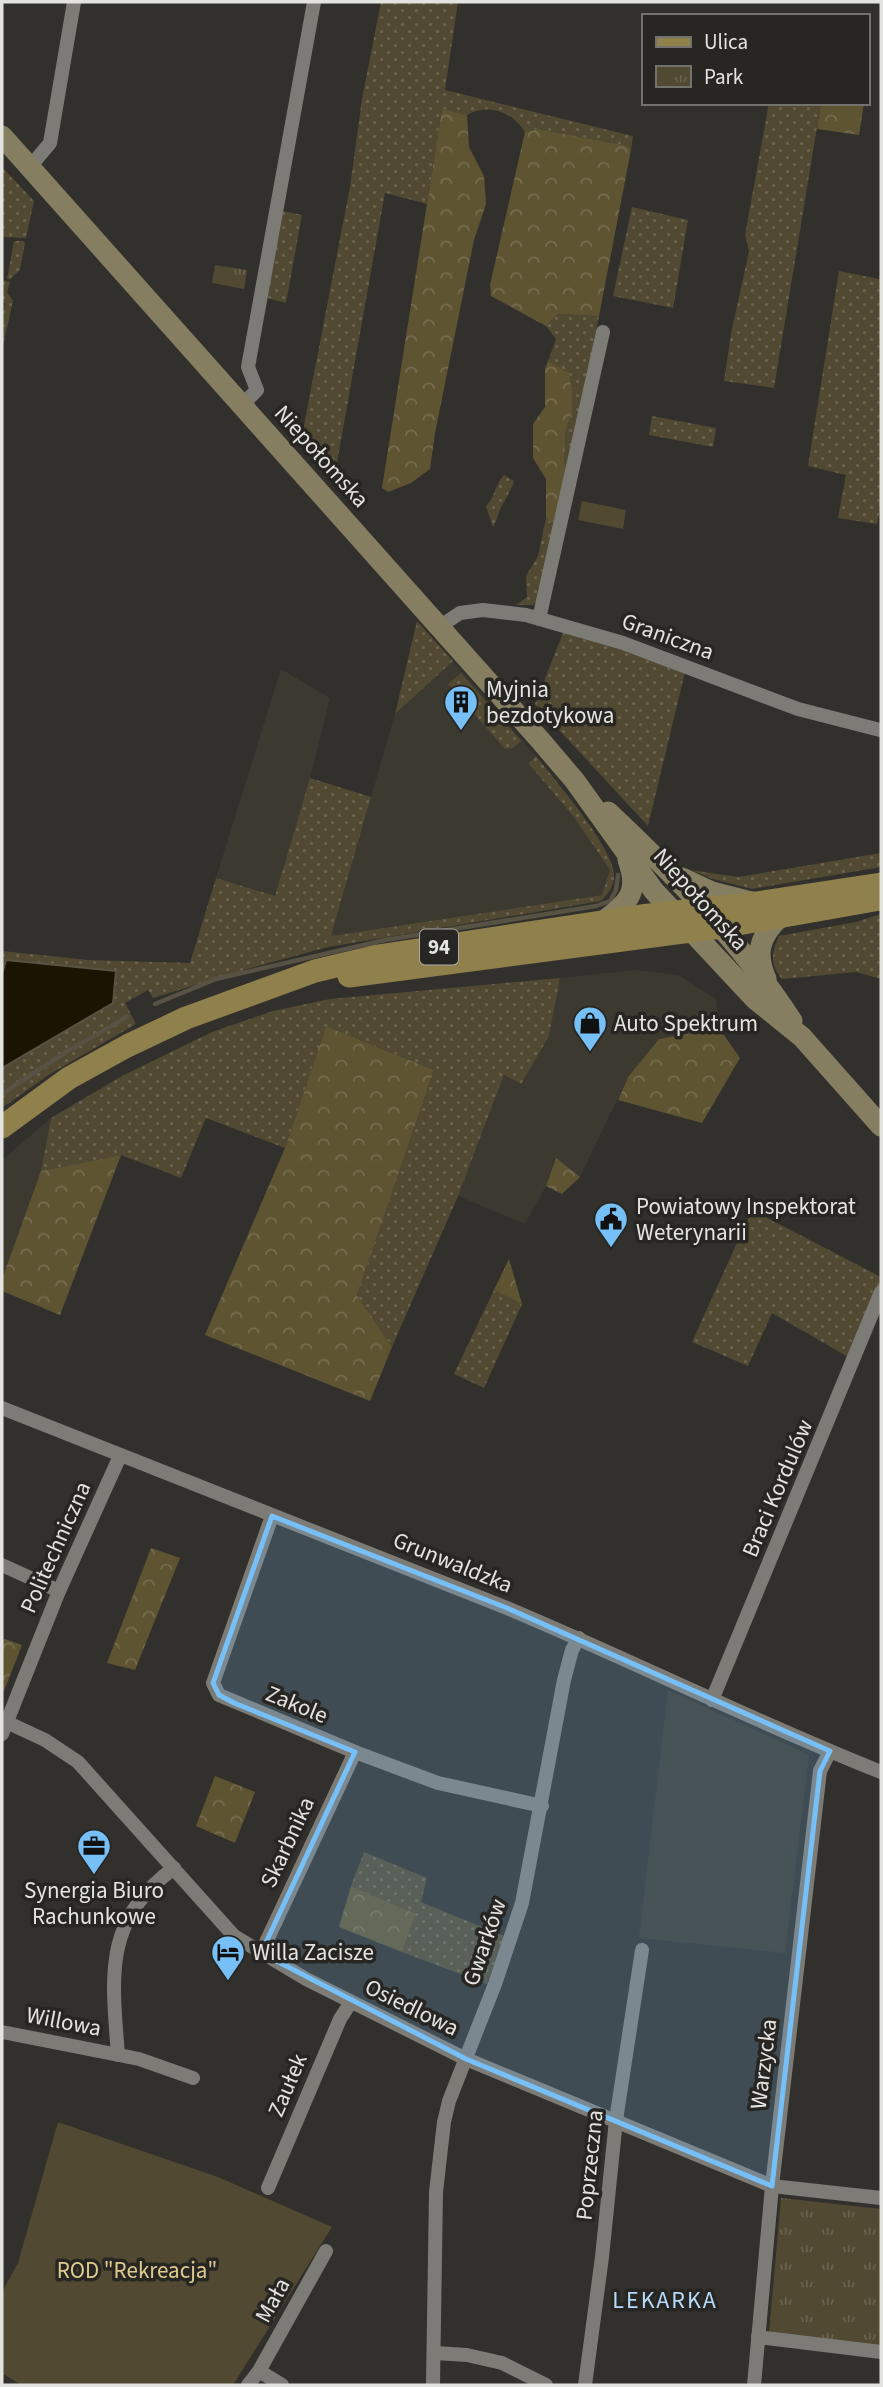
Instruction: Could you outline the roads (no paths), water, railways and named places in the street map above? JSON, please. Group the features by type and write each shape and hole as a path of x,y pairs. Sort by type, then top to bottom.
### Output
{"main road":[{"name":"Niepołomska","path":"2,136 575,781 673,873 705,908 768,984 802,1037 881,1126"},
{"name":"Niepołomska","path":"575,781 654,891 755,999 802,1037"},
{"path":"601,923 630,898 633,873 625,851"},
{"path":"673,873 712,891 756,903"},
{"name":"94","path":"2,1127 69,1078 127,1046 186,1018 315,971 378,956 881,884"},
{"name":"94","path":"280,985 721,927 881,899"},
{"path":"768,984 760,967 761,942 765,931 779,918"}],"street":[{"path":"30,167 50,143 74,2"},
{"path":"242,405 257,390 248,367 314,2"},
{"path":"540,618 603,332"},
{"name":"Graniczna","path":"439,627 460,613 483,610 540,618 623,643 797,709 880,730"},
{"name":"Braci Kordulów","path":"712,1700 881,1292"},
{"name":"Grunwaldzka","path":"2,1408 579,1638 712,1700 881,1772"},
{"name":"Politechniczna","path":"3,1725 120,1456"},
{"name":"Zakole","path":"272,1516 213,1683 219,1695 355,1752 438,1783 542,1806"},
{"path":"2,1565 59,1591"},
{"name":"Gwarków","path":"433,2385 438,2162 449,2101 506,1953 522,1903 564,1680 572,1650 579,1638"},
{"name":"Osiedlowa","path":"3,1725 54,1745 78,1762 234,1936 306,1979 466,2059 772,2186 881,2198"},
{"name":"Warzycka","path":"754,2385 772,2186 820,1771 830,1751"},
{"name":"Skarbnika","path":"261,1953 355,1752"},
{"name":"Willowa","path":"118,2055 113,1981 119,1944 129,1916 141,1897 174,1868"},
{"name":"Poprzeczna","path":"584,2385 602,2257 616,2120 642,1950"},
{"name":"Zaułek","path":"268,2188 340,2019 351,2002"},
{"name":"Willowa","path":"2,2032 139,2059 193,2078"},
{"name":"Mała","path":"248,2385 259,2371 326,2251"},
{"path":"758,2337 881,2352"},
{"path":"435,2353 467,2355 502,2363 546,2385"},
{"path":"259,2371 282,2385"}],"waterway":[{"path":"155,1004 216,979 385,940 596,906 610,901 616,890 618,875"},
{"path":"2,1094 66,1052 127,1017"}],"place":[{"name":"Myjnia bezdotykowa","path":"461,732"},
{"name":"Auto Spektrum","path":"590,1053"},
{"name":"Powiatowy Inspektorat Weterynarii","path":"611,1249"},
{"name":"Synergia Biuro Rachunkowe","path":"94,1876"},
{"name":"Willa Zacisze","path":"228,1982"}],"district":[{"name":"LEKARKA","path":"665,2300"}],"park label":[{"name":"ROD \"Rekreacja\"","path":"137,2270"}]}
